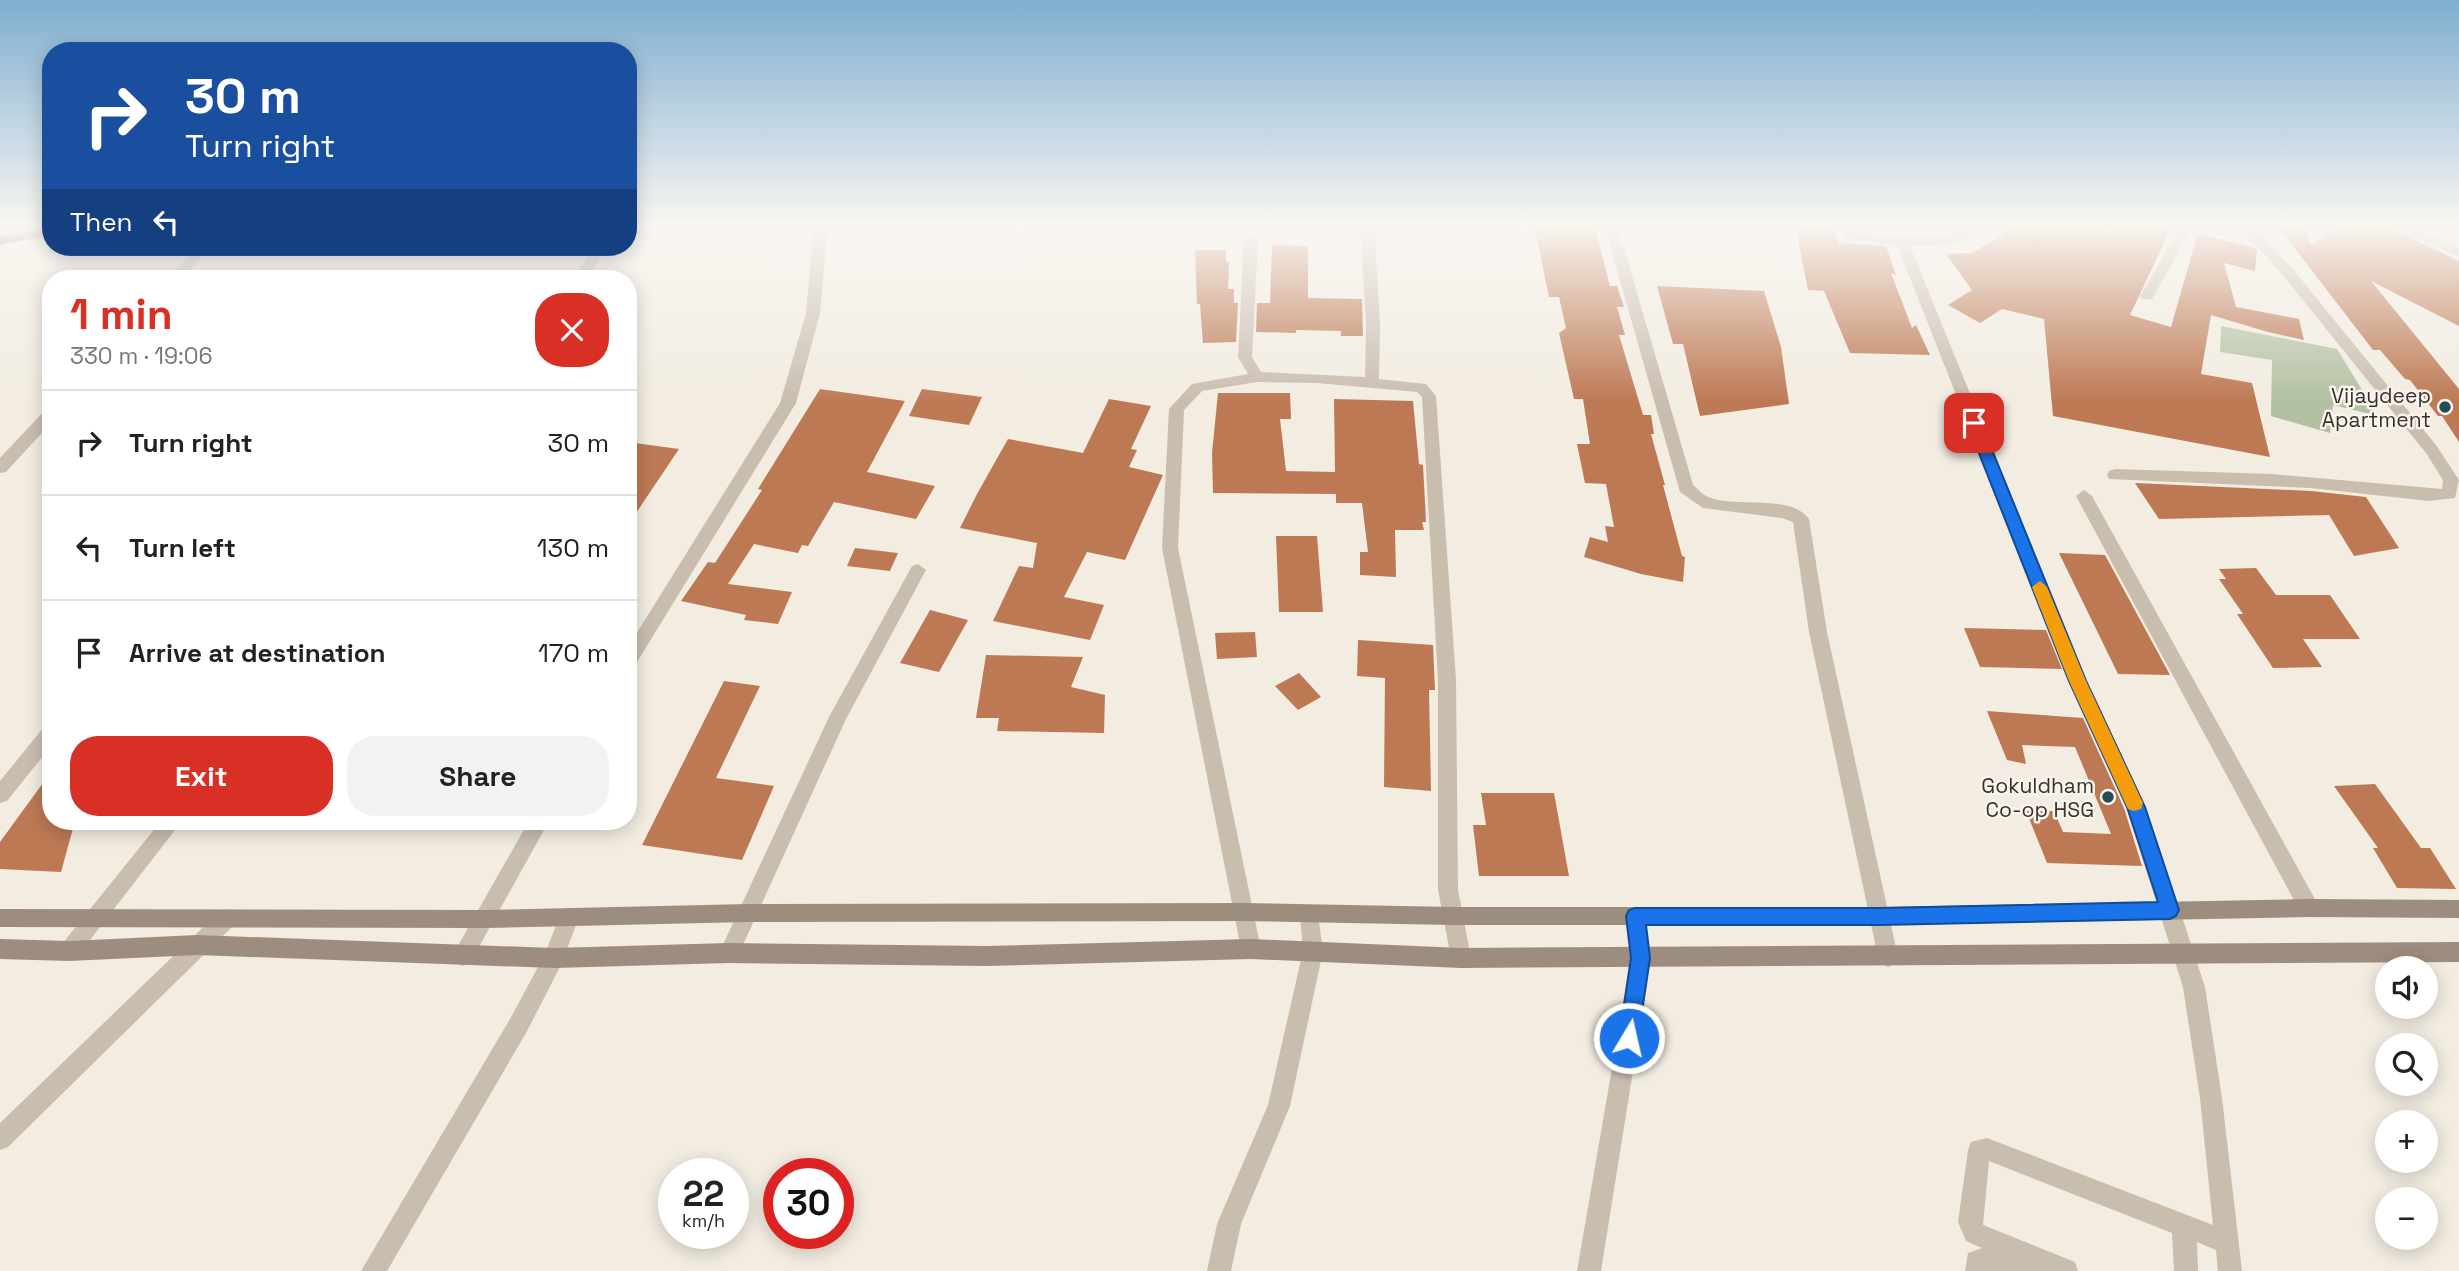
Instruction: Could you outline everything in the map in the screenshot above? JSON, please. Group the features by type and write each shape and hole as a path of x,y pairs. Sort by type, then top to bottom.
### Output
{"main road":[{"path":"0,918 486,919 748,913 1244,912 1453,916 1880,916 2309,908 2459,909"},
{"path":"0,949 69,951 197,945 554,958 729,953 987,956 1251,949 1461,958 2459,952"}],"street":[{"path":"637,647 788,403 814,313 816,283"},
{"path":"1249,283 1245,357 1257,377"},
{"path":"1371,283 1372,382"},
{"path":"1627,283 1686,488 1703,502 1785,512 1801,519 1818,632 1888,957"},
{"path":"1919,283 2078,681 2136,807 2170,910 2194,987 2211,1098 2230,1271"},
{"path":"2147,296 2155,283"},
{"path":"2115,475 2299,480 2429,495 2449,494 2451,480 2431,449 2297,283"},
{"path":"1251,949 1170,548 1177,410 1196,387 1257,377 1421,387 1429,396 1447,680 1448,890 1461,958"},
{"path":"0,468 42,423"},
{"path":"2084,496 2309,908"},
{"path":"729,953 838,717 918,570"},
{"path":"0,795 42,743"},
{"path":"69,951 165,830"},
{"path":"463,956 533,830"},
{"path":"1219,1271 1229,1224 1279,1107 1313,951 1310,914"},
{"path":"1589,1271 1641,958 1635,916"},
{"path":"0,1139 227,918"},
{"path":"373,1271 518,1026 554,958 569,918"},
{"path":"2066,1271 1974,1233 1970,1222 1979,1150 1987,1149 2227,1242"},
{"path":"2184,1225 2186,1271"},
{"path":"1977,1271 1977,1262 1990,1257 2024,1271"}],"green space":[{"path":"2221,326 2337,349 2378,416 2333,405 2330,433 2271,416 2272,360 2220,352"}],"building":[{"path":"1196,283 1228,283 1228,289 1234,289 1234,303 1238,303 1236,342 1203,343 1200,304 1197,304"},
{"path":"1271,283 1308,283 1308,298 1362,299 1363,336 1341,336 1341,331 1256,332 1257,303 1270,303"},
{"path":"1546,283 1609,283 1610,286 1617,286 1624,307 1617,307 1625,335 1619,335 1643,415 1651,415 1654,434 1651,434 1663,485 1682,556 1685,557 1683,582 1641,574 1584,557 1590,537 1608,542 1605,526 1614,527 1606,484 1585,483 1577,444 1590,444 1583,399 1574,399 1559,333 1566,328 1559,297 1549,297"},
{"path":"1807,283 1895,283 1912,328 1916,325 1930,355 1850,353 1824,291 1808,290"},
{"path":"1967,283 2145,283 2130,315 2171,327 2184,283 2230,283 2236,307 2299,319 2304,340 2211,315 2201,374 2252,383 2270,457 2053,416 2044,319 2002,309 1980,323 1948,305 1972,290"},
{"path":"2322,283 2373,283 2459,389 2459,442 2442,416 2438,416 2410,380 2405,379 2380,350 2373,350"},
{"path":"2376,283 2459,283 2459,326"},
{"path":"1657,286 1764,291 1781,347 1789,404 1700,416 1683,344 1673,344"},
{"path":"820,389 905,401 867,472 935,486 916,519 834,502 808,546 802,545 798,553 754,544 728,584 792,592 778,624 744,620 746,615 681,601 708,562 715,563 762,490 758,489"},
{"path":"922,389 982,397 969,425 909,416"},
{"path":"1218,393 1290,393 1291,419 1280,419 1286,471 1335,472 1334,399 1413,401 1419,464 1423,465 1426,522 1422,522 1424,530 1395,530 1396,577 1360,575 1360,552 1368,552 1362,503 1336,503 1336,494 1213,493 1212,453"},
{"path":"1109,399 1151,406 1131,449 1137,450 1129,467 1163,475 1125,560 1087,552 1064,597 1104,605 1090,640 993,621 1019,566 1033,568 1037,543 960,528 977,494 1008,439 1083,453"},
{"path":"637,443 679,449 637,512"},
{"path":"2135,483 2311,491 2366,497 2399,548 2354,556 2329,515 2159,519"},
{"path":"1276,536 1317,536 1323,612 1279,612"},
{"path":"855,548 898,553 890,571 847,566"},
{"path":"2059,553 2105,555 2170,675 2118,674"},
{"path":"2256,568 2276,595 2330,595 2360,639 2303,639 2322,667 2273,668 2237,614 2243,614 2219,579 2226,579 2219,569"},
{"path":"930,610 968,620 939,672 900,663"},
{"path":"1964,628 2046,630 2062,669 1980,667"},
{"path":"1255,632 1257,657 1217,659 1215,633"},
{"path":"1358,640 1433,645 1435,690 1429,690 1431,791 1384,787 1385,678 1357,676"},
{"path":"986,655 1083,657 1071,687 1105,695 1104,733 997,731 999,718 976,718"},
{"path":"1299,673 1321,697 1298,710 1275,686"},
{"path":"724,681 760,686 716,778 774,786 742,860 642,845"},
{"name":"Gokuldham Co-op HSG","path":"1987,711 2083,718 2124,808 2142,866 2047,863 2026,811 2054,811 2063,832 2111,834 2075,747 2022,745 2026,764 2007,760"},
{"path":"42,784 42,830 73,830 61,872 0,869 0,842"},
{"path":"2375,784 2421,848 2430,848 2456,889 2397,888 2373,848 2378,848 2334,786"},
{"path":"1481,793 1554,793 1569,876 1479,876 1473,825 1486,825"}],"slow traffic":[{"path":"2040,587 2078,681 2134,803"}],"place":[{"name":"Vijaydeep Apartment","path":"2445,407"},
{"name":"Gokuldham Co-op HSG","path":"2108,797"}],"route":[{"path":"1629,1038 1641,958 1635,916 1880,916 2170,910 2136,807 2078,681 1974,423"}]}
